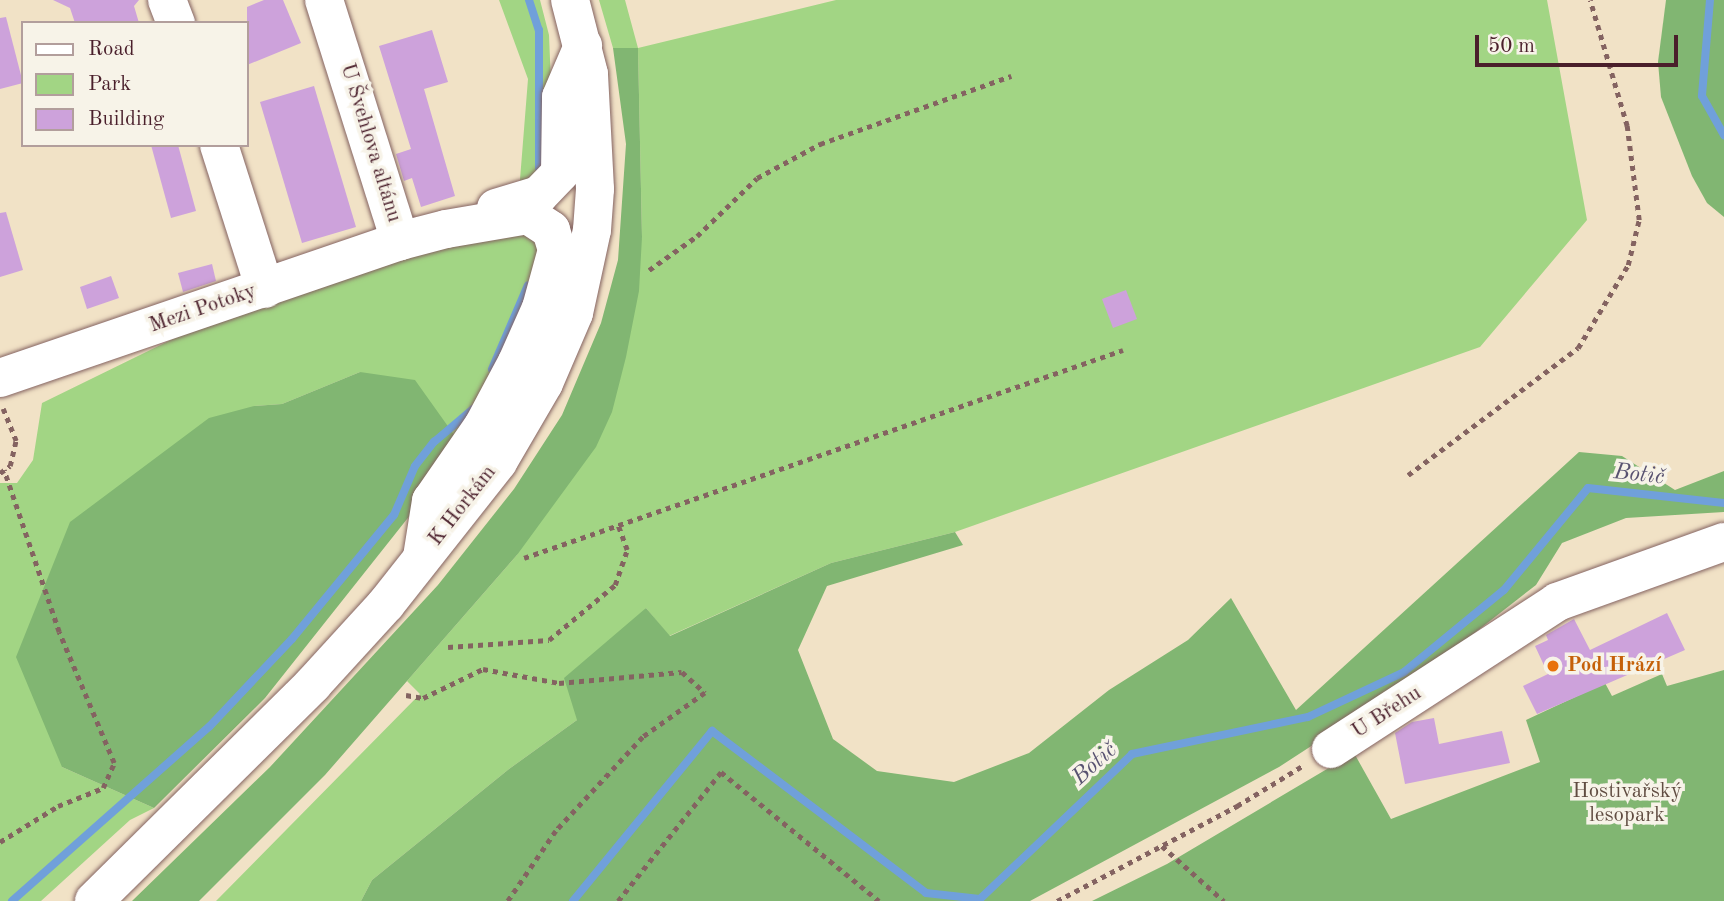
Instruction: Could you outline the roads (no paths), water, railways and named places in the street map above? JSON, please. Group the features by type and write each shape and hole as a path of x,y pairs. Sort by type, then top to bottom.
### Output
{"main road":[{"path":"167,0 175,21"},
{"name":"U Švehlova altánu","path":"324,0 400,241 457,226"},
{"name":"K Horkám","path":"94,901 313,684 421,559 498,461 544,383 574,313 592,230 595,189 593,112 583,46 570,0"},
{"path":"457,226 486,211 539,195 556,179 562,163 561,97 583,46"},
{"name":"Mezi Potoky","path":"0,378 265,289 220,147"},
{"path":"421,559 431,501 483,426 517,362 556,259 551,230 537,217 457,226"},
{"path":"265,289 400,241"},
{"name":"U Břehu","path":"1331,749 1557,602 1724,542"}],"waterway":[{"path":"529,0 539,30 539,168"},
{"name":"Botič","path":"1710,0 1702,96 1724,135"},
{"path":"492,369 528,285"},
{"path":"12,901 209,727 292,639 394,515 415,466 434,442 473,409"},
{"name":"Botič","path":"573,901 712,731 926,893 980,899 1132,754 1308,717 1404,672 1504,590 1588,488 1724,503"}],"place":[{"name":"Pod Hrází","path":"1553,666"}],"park label":[{"name":"Hostivařský lesopark","path":"1627,804"}]}
